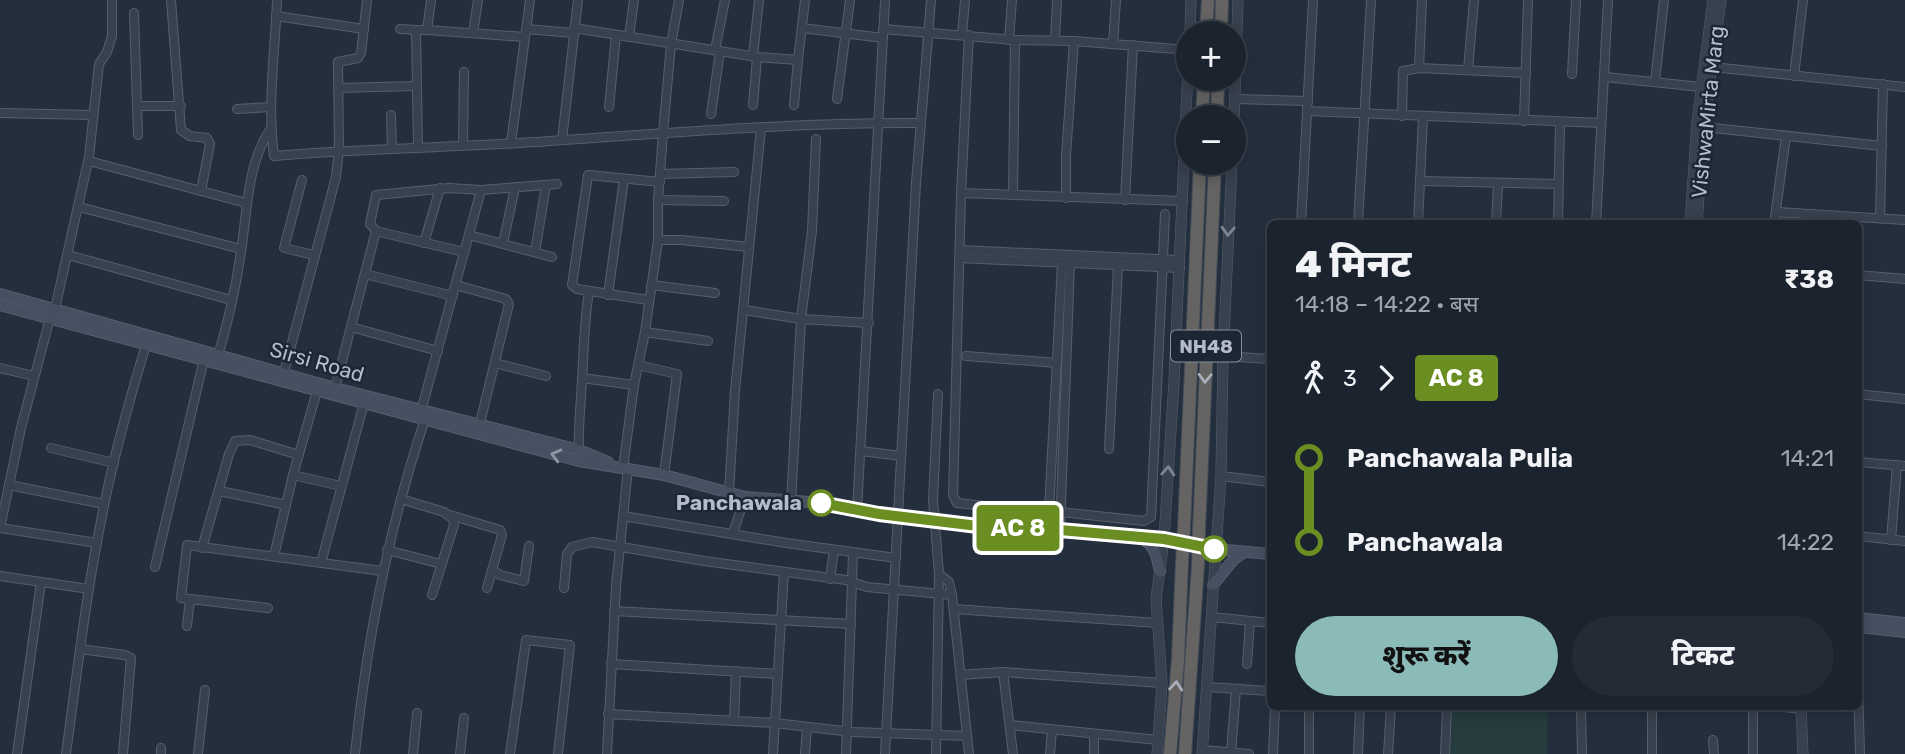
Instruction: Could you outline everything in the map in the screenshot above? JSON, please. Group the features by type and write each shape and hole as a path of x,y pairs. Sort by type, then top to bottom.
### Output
{"highway":[{"path":"1207,21 1208,0"},
{"path":"1221,21 1222,0"},
{"name":"NH48","path":"1170,754 1178,659 1199,175"},
{"name":"NH48","path":"1185,754 1198,565 1214,175"}],"main road":[{"name":"Sirsi Road","path":"0,294 53,315 146,345 204,359 217,358"},
{"name":"Sirsi Road","path":"0,305 53,315 283,377 335,388 579,461 664,475 745,496 821,503 978,526 1054,529 1164,539 1267,556"},
{"name":"Sirsi Road","path":"283,377 317,391 364,403 422,416 480,423 579,450 626,468"},
{"path":"1137,537 1145,540 1154,550 1160,572"},
{"path":"1213,585 1234,559 1244,552"},
{"path":"1862,618 1905,623"},
{"path":"1862,627 1905,632"}],"street":[{"path":"97,543 0,528 34,376 53,315 89,162 99,64 107,52 112,36 112,0"},
{"path":"171,0 181,130 183,133 209,139 210,144 201,191"},
{"path":"277,0 271,107 274,156 339,150 761,128 879,122 921,123"},
{"path":"283,377 336,177 339,150 338,62 358,58 361,53 367,0"},
{"path":"427,30 431,0"},
{"path":"473,33 478,0"},
{"path":"511,143 530,0"},
{"path":"562,140 578,0"},
{"path":"629,37 634,0"},
{"path":"607,754 614,611 626,468 634,385 659,240 658,200 663,133 678,0"},
{"path":"704,131 725,0"},
{"path":"752,105 759,0"},
{"path":"794,105 804,0"},
{"path":"837,99 850,0"},
{"path":"857,510 885,0"},
{"path":"885,754 921,123 931,0"},
{"path":"965,0 954,501 1049,513"},
{"path":"1012,0 1013,195"},
{"path":"1055,40 1057,0"},
{"path":"1113,44 1116,0"},
{"path":"1190,21 1191,0"},
{"path":"1235,105 1238,0"},
{"path":"1301,220 1313,0"},
{"path":"1358,220 1371,0"},
{"path":"1419,68 1422,0"},
{"path":"1468,70 1474,0"},
{"path":"1524,121 1528,0"},
{"path":"1572,74 1576,0"},
{"path":"1596,220 1608,0"},
{"path":"1656,82 1664,0"},
{"name":"VishwaMirta Marg","path":"1690,220 1713,0"},
{"name":"VishwaMirta Marg","path":"1697,220 1704,127 1721,0"},
{"path":"1794,76 1803,0"},
{"path":"134,13 138,135"},
{"path":"276,16 364,29"},
{"path":"802,28 846,34 929,31 1012,40 1074,41 1176,49"},
{"path":"400,29 473,33 574,30 755,57 798,60"},
{"path":"416,30 418,147"},
{"path":"609,107 616,35"},
{"path":"1066,198 1066,156 1074,41"},
{"path":"1125,200 1133,45"},
{"path":"1712,67 1905,87"},
{"path":"1402,116 1403,71 1419,68 1526,73"},
{"path":"463,145 464,72"},
{"path":"1605,77 1702,88"},
{"path":"1880,218 1883,84"},
{"path":"338,88 415,86"},
{"path":"1157,754 1162,682 1156,599 1164,539 1187,91"},
{"path":"1235,99 1308,101"},
{"path":"137,106 181,106"},
{"path":"237,109 271,107"},
{"path":"1307,111 1601,123"},
{"path":"0,113 93,115"},
{"path":"391,115 392,148"},
{"path":"1418,220 1423,117"},
{"path":"1558,220 1560,122"},
{"path":"1704,127 1882,146"},
{"path":"217,358 241,249 248,191 261,143 271,128"},
{"path":"729,492 761,128"},
{"path":"1775,220 1786,136"},
{"path":"791,502 801,319 812,231 816,139"},
{"path":"89,162 247,203"},
{"path":"648,300 589,292 572,285 588,175 624,179 734,172"},
{"path":"1231,175 1221,477 1202,752 1249,754"},
{"path":"608,295 624,179"},
{"path":"302,180 284,248 314,255"},
{"path":"1420,181 1558,184"},
{"path":"464,252 376,231 370,224 376,195 440,188 481,190 557,184"},
{"path":"1496,220 1498,184"},
{"path":"535,251 546,185"},
{"path":"424,243 440,188"},
{"path":"503,243 515,188"},
{"path":"355,754 360,699 382,571 481,190"},
{"path":"961,193 1183,201"},
{"path":"658,200 724,201"},
{"path":"79,207 241,249"},
{"path":"1776,212 1905,220"},
{"path":"1060,512 1144,521 1151,517 1165,214"},
{"path":"335,388 376,231"},
{"path":"469,235 552,257"},
{"path":"659,240 749,247"},
{"path":"959,254 1180,264"},
{"path":"959,254 1066,264 1118,266 1162,263"},
{"path":"68,255 231,300"},
{"path":"1054,529 1049,513 1057,363 1066,264"},
{"path":"1054,529 1060,512 1066,264"},
{"path":"1108,449 1118,266"},
{"path":"365,274 453,296"},
{"path":"1862,275 1905,279"},
{"path":"456,285 506,299 509,304 480,423"},
{"path":"651,285 715,293"},
{"path":"579,450 584,320 589,292"},
{"path":"744,310 801,319 869,323"},
{"path":"351,327 438,351"},
{"path":"645,332 708,341"},
{"path":"66,754 104,504 146,345"},
{"path":"966,356 1057,363"},
{"path":"1223,356 1267,359"},
{"path":"155,567 204,359"},
{"path":"495,363 546,376"},
{"path":"638,365 677,373 664,475"},
{"path":"0,368 34,376"},
{"path":"582,378 634,385"},
{"path":"274,556 317,391"},
{"path":"936,754 939,574 933,500 938,394"},
{"path":"1862,394 1905,399 1905,394"},
{"path":"321,563 364,403"},
{"path":"202,548 235,441 250,440 299,455"},
{"path":"51,448 114,463"},
{"path":"861,451 901,456"},
{"path":"1862,461 1901,466 1891,540"},
{"path":"293,475 341,486"},
{"path":"1221,477 1267,482"},
{"path":"9,485 104,504"},
{"path":"220,491 286,505"},
{"path":"733,533 745,496"},
{"path":"401,499 500,530 502,535 488,587"},
{"path":"432,595 454,524 450,515"},
{"path":"623,516 896,558"},
{"path":"1862,536 1905,541"},
{"path":"564,588 567,554 572,547 592,542 852,582 867,587 953,595"},
{"path":"268,608 181,598 187,545 382,571"},
{"path":"492,570 500,575 524,581 529,545"},
{"path":"387,550 441,564"},
{"path":"830,579 834,550"},
{"path":"846,754 853,553"},
{"path":"773,754 784,572"},
{"path":"939,574 950,582 953,595 969,754"},
{"path":"0,576 89,589"},
{"path":"17,754 41,582"},
{"path":"187,626 190,599"},
{"path":"954,609 1158,623"},
{"path":"614,611 851,624"},
{"path":"1212,617 1267,623"},
{"path":"1247,664 1250,621"},
{"path":"510,754 526,640 570,645 558,754"},
{"path":"80,649 131,658 122,754"},
{"path":"611,664 778,674"},
{"path":"734,720 736,671"},
{"path":"961,675 1003,673 1162,682"},
{"path":"1003,673 1013,754"},
{"path":"1207,687 1267,691"},
{"path":"1231,753 1236,689"},
{"path":"198,754 205,690"},
{"path":"1273,754 1275,710"},
{"path":"1309,710 1309,754"},
{"path":"1358,754 1360,710"},
{"path":"1388,754 1391,710"},
{"path":"1445,754 1447,710"},
{"path":"1581,710 1582,754"},
{"path":"1652,710 1652,754"},
{"path":"1753,710 1753,754"},
{"path":"1801,710 1803,754"},
{"path":"1859,710 1860,754"},
{"path":"413,754 418,713"},
{"path":"608,714 734,720 847,731 967,736"},
{"path":"460,754 464,718"},
{"path":"1010,725 1158,740"},
{"path":"805,754 807,728"},
{"path":"1050,754 1052,730"},
{"path":"1094,734 1094,754"},
{"path":"1713,740 1713,754"}],"green space":[{"path":"1444,710 1548,710 1547,754 1441,754"}],"bus line":[{"path":"821,503 879,514 978,526 1164,539 1214,549"}],"place":[{"name":"Panchawala","path":"821,503"}]}
